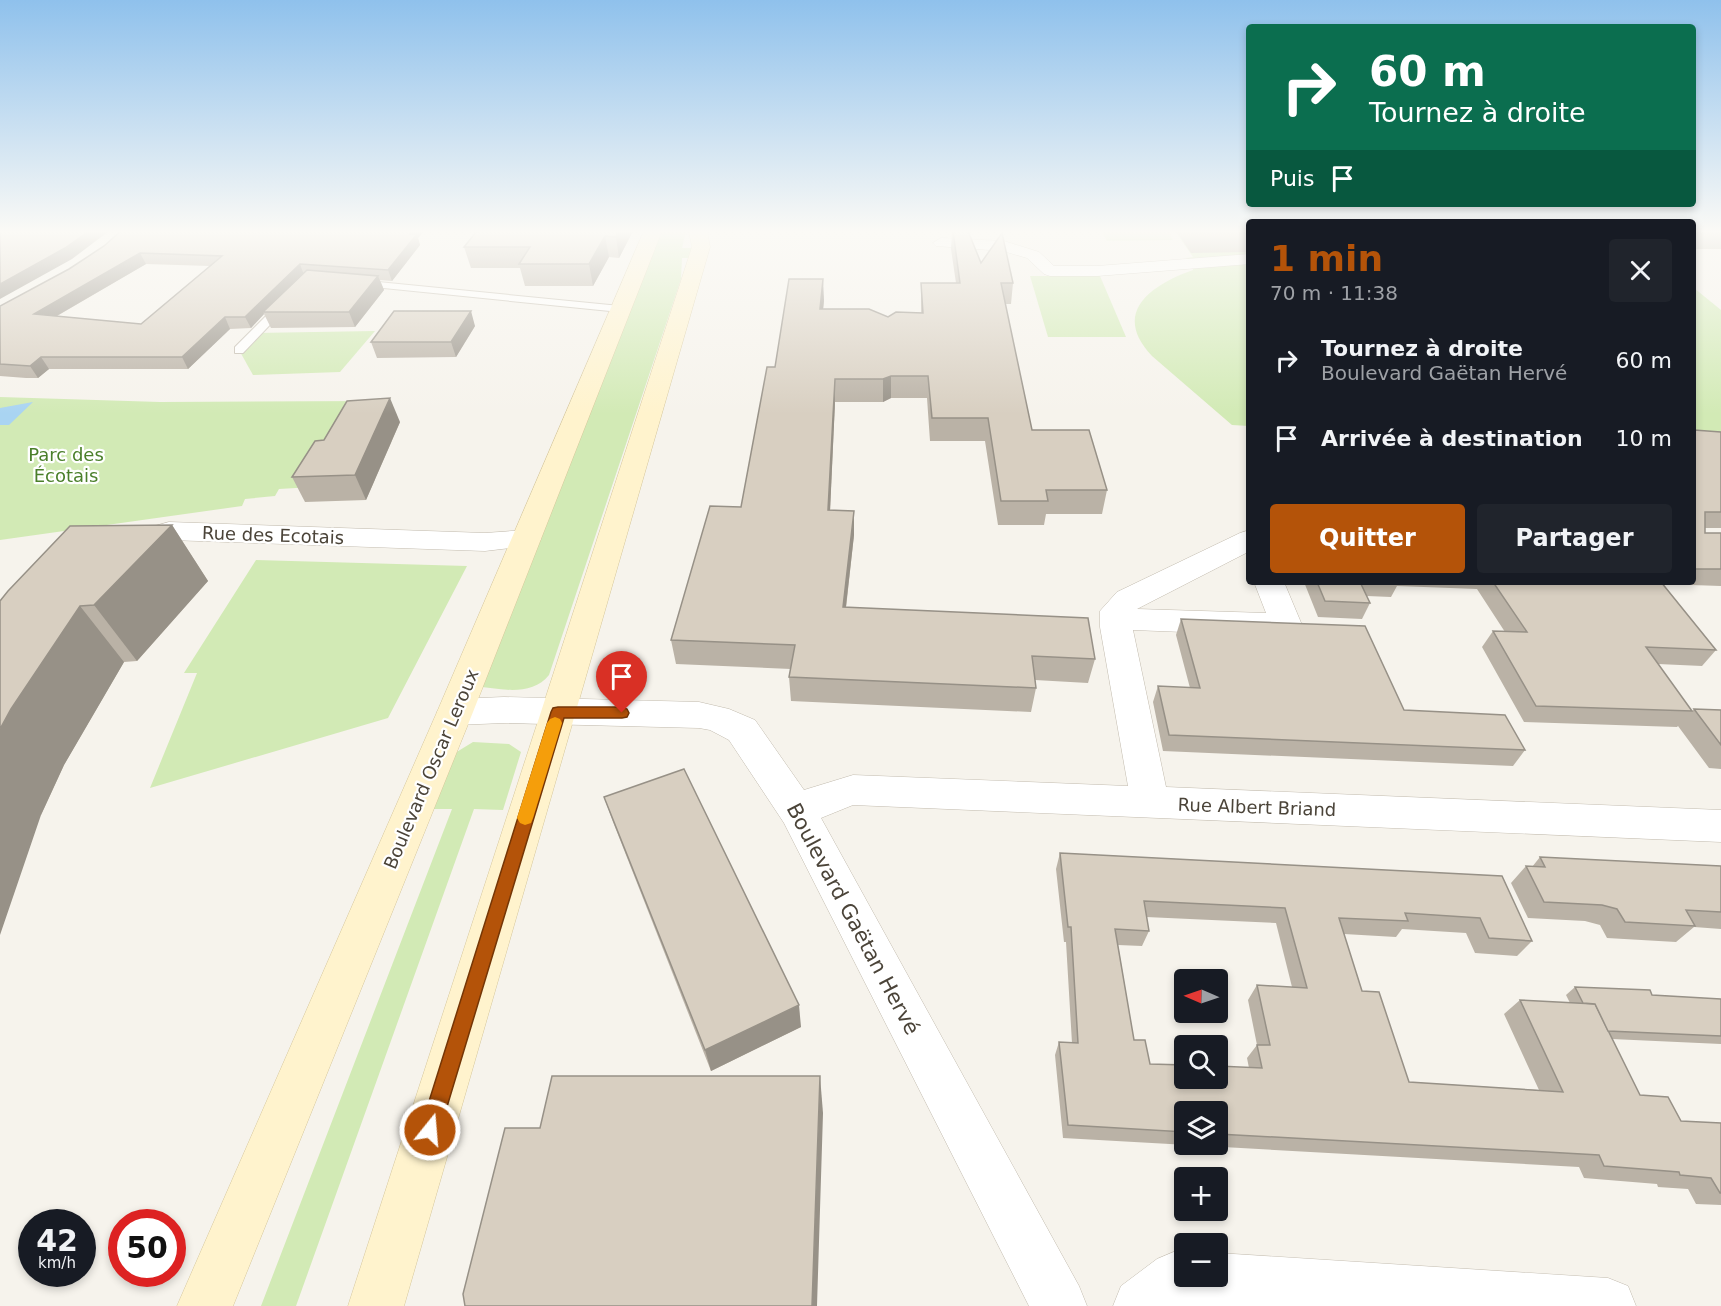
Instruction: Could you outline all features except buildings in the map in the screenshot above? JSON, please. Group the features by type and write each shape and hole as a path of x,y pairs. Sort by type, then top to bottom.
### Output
{"main road":[{"name":"Boulevard Oscar Leroux","path":"205,1306 455,712 627,292"},
{"path":"376,1306 688,292"}],"street":[{"name":"Rue des Ecotais","path":"111,548 169,531 485,542 526,539"},
{"path":"1150,802 1115,619 1116,611 1128,599 1246,541"},
{"path":"1115,619 1286,625 1270,585"},
{"name":"Boulevard Gaëtan Hervé","path":"455,712 504,710 699,715 731,723 742,730 798,812 1059,1306"},
{"name":"Rue Albert Briand","path":"798,812 815,802 854,790 1721,826"},
{"path":"396,1242 404,1306"},
{"path":"1142,1306 1176,1278 1608,1306"}],"lane":[{"path":"462,292 620,309"},
{"path":"239,350 293,295"}],"green space":[{"path":"634,292 677,292 549,675 542,682 524,689 505,690 476,686"},
{"path":"1035,292 1107,292 1126,337 1048,337"},
{"path":"1151,292 1246,292 1246,426 1232,425 1152,356 1140,340 1135,326 1136,313"},
{"path":"1696,292 1721,310 1721,449 1696,446"},
{"path":"375,331 340,372 253,375 239,350 254,333"},
{"name":"Parc des Écotais","path":"0,397 160,402 373,401 313,487 279,489 275,496 245,499 242,506 0,540"},
{"path":"256,560 467,566 388,718 150,788 197,673 184,673"},
{"path":"473,742 509,744 521,752 503,810 474,809 296,1306 261,1306 452,809 430,809 455,753"}],"water":[{"path":"33,402 9,425 0,425 0,408"}],"slow traffic":[{"path":"525,818 555,723"}],"route":[{"path":"430,1130 558,712 622,713"}]}
